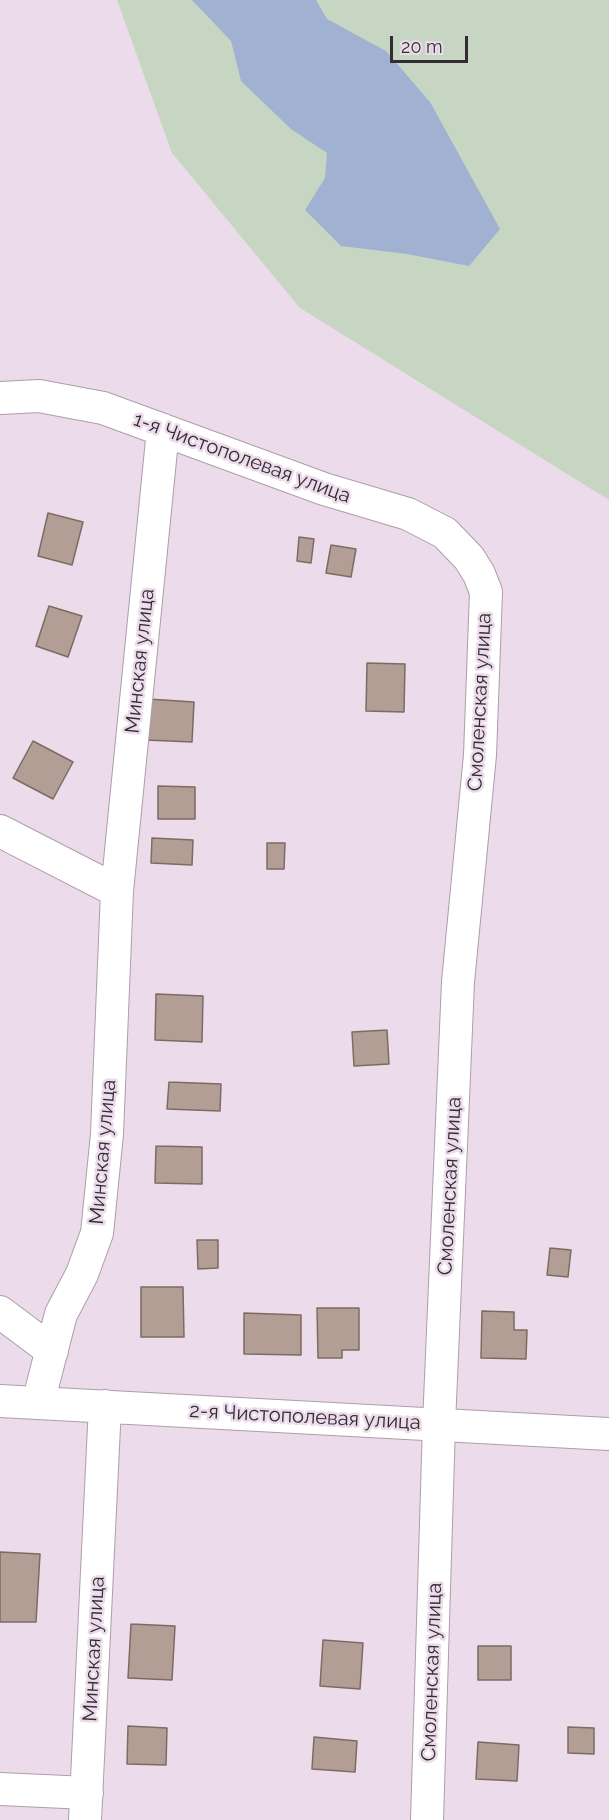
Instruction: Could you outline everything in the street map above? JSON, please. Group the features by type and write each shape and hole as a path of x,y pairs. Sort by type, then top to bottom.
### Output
{"street":[{"name":"1-я Чистополевая улица","path":"0,398 39,396 103,408 324,489 408,514 445,533 469,558"},
{"name":"Минская улица","path":"38,1403 61,1314 82,1274 97,1233 107,1134 117,891 163,430"},
{"name":"Смоленская улица","path":"427,1820 439,1424 458,982 480,754 486,592 469,558"},
{"path":"0,831 117,891"},
{"path":"0,1312 52,1351"},
{"name":"2-я Чистополевая улица","path":"0,1401 609,1434"},
{"name":"Минская улица","path":"86,1807 105,1406"},
{"path":"0,1789 86,1807"}],"green space":[{"path":"117,0 609,0 609,500 300,308 172,153"}],"water":[{"path":"192,0 316,0 327,19 386,51 430,102 500,229 469,266 407,254 341,246 305,210 325,178 327,153 291,129 241,81 231,41"}],"building":[{"path":"48,513 83,522 72,565 38,556"},
{"path":"299,537 314,539 311,563 297,561"},
{"path":"331,545 356,549 351,577 326,573"},
{"path":"49,606 82,616 68,657 36,646"},
{"path":"367,663 405,664 404,712 366,711"},
{"path":"148,699 194,702 192,742 146,740"},
{"path":"33,741 73,762 53,799 13,778"},
{"path":"158,786 195,787 195,819 158,819"},
{"path":"152,838 193,840 192,865 151,863"},
{"path":"267,843 285,843 284,869 267,869"},
{"path":"156,994 203,996 202,1042 155,1040"},
{"path":"387,1030 389,1064 354,1066 352,1032"},
{"path":"169,1082 221,1084 220,1111 167,1109"},
{"path":"156,1146 202,1147 202,1184 155,1183"},
{"path":"197,1240 218,1240 218,1268 198,1269"},
{"path":"550,1248 571,1250 568,1277 547,1275"},
{"path":"141,1287 183,1287 184,1337 141,1337"},
{"path":"317,1308 359,1308 359,1350 342,1350 342,1358 318,1358"},
{"path":"482,1311 514,1312 514,1330 527,1330 526,1359 481,1358"},
{"path":"244,1313 301,1315 301,1355 244,1354"},
{"path":"0,1552 40,1554 36,1622 0,1622"},
{"path":"131,1624 175,1626 172,1680 128,1678"},
{"path":"323,1640 363,1643 360,1689 320,1686"},
{"path":"478,1646 511,1646 511,1680 478,1680"},
{"path":"128,1726 167,1728 166,1765 127,1764"},
{"path":"568,1727 594,1728 594,1754 568,1753"},
{"path":"314,1737 357,1741 355,1772 312,1769"},
{"path":"478,1742 519,1745 517,1781 476,1779"}]}
